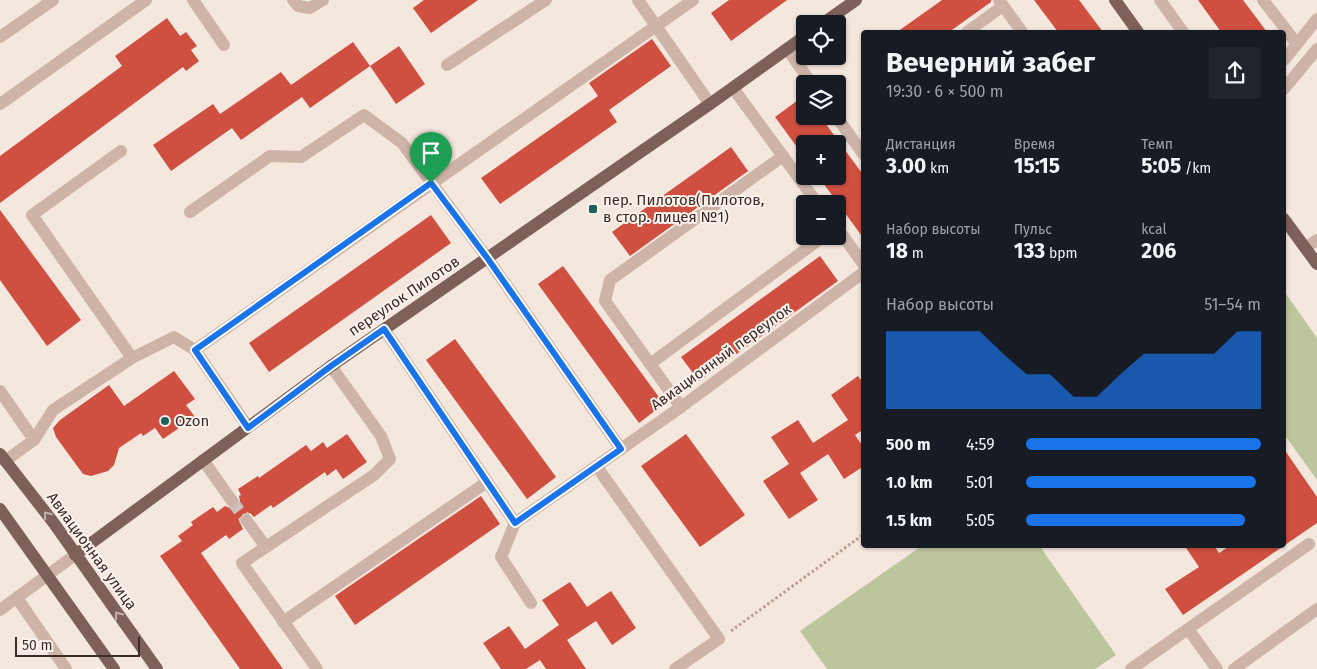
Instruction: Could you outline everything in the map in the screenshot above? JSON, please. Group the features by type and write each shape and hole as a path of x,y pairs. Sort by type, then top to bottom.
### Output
{"main road":[{"path":"835,15 856,0"},
{"path":"1115,0 1137,30"},
{"name":"переулок Пилотов","path":"75,555 331,366 488,259 796,42"},
{"path":"1286,223 1317,264"},
{"name":"Авиационная улица","path":"3,458 53,522 157,669"},
{"path":"0,509 114,669"}],"street":[{"path":"0,37 53,0"},
{"path":"0,104 146,0"},
{"path":"193,0 224,45"},
{"path":"293,0 298,6 310,8 323,0"},
{"path":"447,65 546,0"},
{"path":"638,0 710,104"},
{"path":"195,350 693,0"},
{"path":"1160,0 1182,30"},
{"path":"1263,0 1297,44"},
{"path":"969,30 1001,3 1021,30"},
{"path":"1286,58 1317,19"},
{"path":"787,48 806,75"},
{"path":"1286,87 1317,49"},
{"path":"733,88 811,195"},
{"path":"190,212 270,156 301,157 364,115 402,143 488,259 621,449"},
{"path":"842,125 861,151"},
{"path":"120,151 32,215 132,358"},
{"path":"681,407 606,300 610,280 783,156"},
{"path":"846,240 861,261"},
{"path":"1305,248 1317,240"},
{"path":"650,364 812,245"},
{"name":"Авиационный переулок","path":"515,523 681,407 861,274"},
{"path":"384,329 515,523 501,557 531,603"},
{"path":"3,458 34,440 53,410 132,358 174,337 195,350 248,428"},
{"path":"317,669 242,562 374,475 390,459 381,436 331,366"},
{"path":"0,391 34,440"},
{"path":"203,460 232,501"},
{"path":"597,467 718,639 675,669"},
{"path":"283,622 487,482"},
{"path":"247,521 266,547"},
{"path":"1131,669 1309,544"},
{"path":"0,610 75,555"},
{"path":"17,598 66,669"},
{"path":"1234,669 1317,609"},
{"path":"1188,629 1217,669"}],"path":[{"path":"718,639 861,536"}],"green space":[{"path":"1286,294 1317,338 1317,480 1286,437"},
{"path":"919,548 1041,548 1116,655 1095,669 827,669 800,631"}],"building":[{"path":"424,0 478,0 431,33 413,8"},
{"path":"729,0 787,0 731,41 711,13"},
{"path":"942,0 991,0 991,2 952,30 900,30"},
{"path":"1034,0 1079,0 1102,30 1056,30"},
{"path":"1198,0 1243,0 1266,30 1220,30"},
{"path":"167,18 180,36 186,32 197,46 191,50 199,61 186,71 183,67 0,203 0,156 122,66 115,56"},
{"path":"652,39 671,66 609,110 617,122 500,204 481,178 598,96 589,83"},
{"path":"353,42 370,66 310,108 302,97 241,140 232,128 171,171 153,145 213,104 220,114 281,72 291,85"},
{"path":"399,46 425,84 396,104 370,66"},
{"path":"796,102 796,125 827,125 834,135 796,135 796,146 775,117"},
{"path":"731,147 748,171 630,256 612,232"},
{"path":"846,151 861,172 861,235 846,214 846,195 832,195 825,185 846,185"},
{"path":"0,210 81,320 47,346 0,280"},
{"path":"431,215 451,243 269,372 249,343"},
{"path":"820,256 838,281 699,381 681,357"},
{"path":"563,266 664,404 639,423 538,284"},
{"path":"455,339 556,477 527,499 426,360"},
{"path":"174,371 195,399 186,405 195,417 163,439 155,428 143,436 141,433 119,448 114,465 108,471 91,476 83,474 56,437 53,428 60,420 109,385 124,406"},
{"path":"858,376 861,380 861,431 855,435 861,444 861,468 844,479 828,454 800,473 818,500 789,519 763,481 789,464 771,437 798,420 813,443 848,420 831,395"},
{"path":"347,434 367,462 343,479 336,469 327,476 325,472 273,508 271,505 254,517 250,513 243,514 239,521 243,529 229,539 226,535 201,553 283,669 240,669 160,556 182,541 178,536 193,525 191,522 213,507 217,512 225,506 232,509 237,507 240,501 239,496 241,495 238,489 258,476 259,478 306,445 311,451 323,442 327,448"},
{"path":"686,434 745,515 700,547 641,466"},
{"path":"1286,452 1317,497 1317,523 1286,544"},
{"path":"481,496 500,524 355,625 335,596"},
{"path":"1186,548 1216,548 1219,553 1226,548 1281,548 1183,615 1165,589 1199,567"},
{"path":"570,582 587,607 611,591 636,628 612,645 596,621 567,640 586,669 546,669 540,660 526,669 501,669 483,643 509,626 525,649 559,625 542,600"}],"tunnel":[{"path":"232,501 247,521"}],"place":[{"name":"пер. Пилотов(Пилотов, в стор. лицея №1)","path":"593,209"},
{"name":"Ozon","path":"165,421"}],"route":[{"path":"431,183 488,259 621,449 515,523 384,329 248,428 195,350 431,183"}]}
